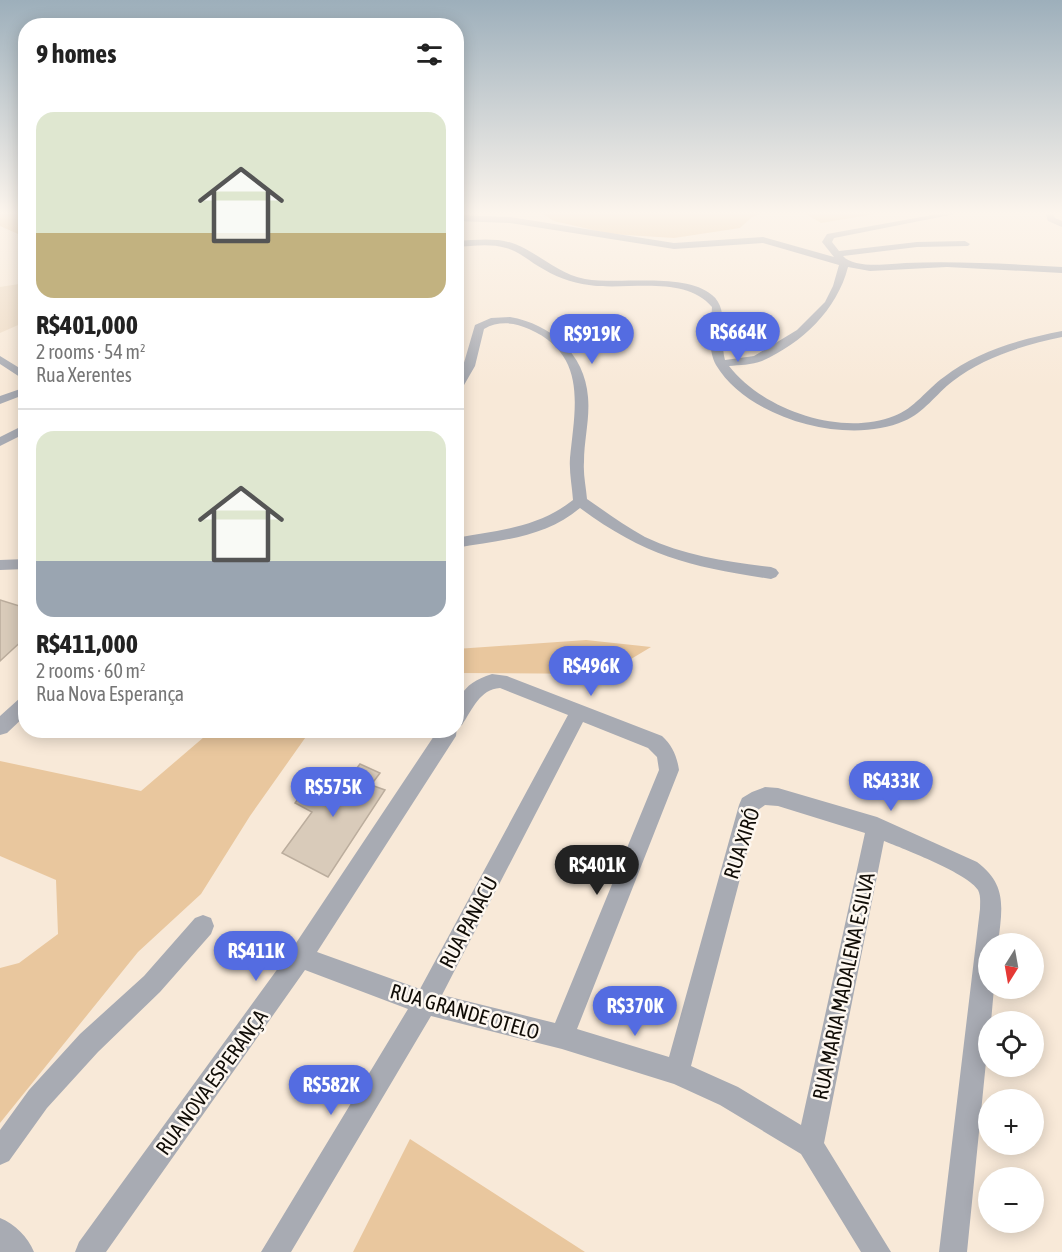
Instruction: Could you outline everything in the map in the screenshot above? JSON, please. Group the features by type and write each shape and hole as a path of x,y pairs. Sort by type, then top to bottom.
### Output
{"street":[{"path":"551,270 583,282 679,286 705,293 717,307 717,342 721,364 741,388 781,411 809,420 861,427 899,419 915,410 949,379 968,366 1047,336 1062,334"},
{"path":"721,364 757,359 801,332 829,303 838,286 839,270"},
{"path":"464,374 476,333 485,324 506,320 518,321 552,339 568,354 577,366 582,388 577,462 580,501 565,516 523,532 464,542"},
{"path":"0,358 18,372"},
{"path":"0,400 18,393"},
{"path":"0,442 18,432"},
{"path":"580,501 623,531 663,551 713,565 771,573"},
{"path":"0,565 18,564"},
{"path":"464,708 478,687 486,682 501,681 655,742 664,750 669,759 669,770 562,1037"},
{"name":"RUA PANACU","path":"275,1252 425,1003 579,712"},
{"name":"RUA NOVA ESPERANÇA","path":"89,1252 300,957 444,738"},
{"name":"RUA XIRÓ","path":"677,1072 749,805 756,797 767,795 778,797 877,827 970,869 984,880 990,892 990,921 953,1252"},
{"name":"RUA MARIA MADALENA E SILVA","path":"810,1145 877,827"},
{"path":"0,1152 38,1099 89,1043 152,984 203,926"},
{"name":"RUA GRANDE OTELO","path":"300,957 425,1003 562,1037 677,1072 729,1096 810,1145 877,1252"},
{"path":"0,1232 20,1252"}],"shaded area":[{"path":"18,284 18,325 0,333 0,287"},
{"path":"586,640 651,647 606,674 464,673 464,648"},
{"path":"203,738 305,738 250,816 201,894 138,952 0,1123 0,968 19,963 58,934 56,880 0,856 0,761 141,791"},
{"path":"410,1139 585,1252 353,1252"}],"building":[{"path":"0,600 18,606 18,644 0,661"},
{"path":"360,764 380,773 371,785 385,790 328,877 282,853 312,812 295,803 312,780 329,789 344,769 353,773"}]}
